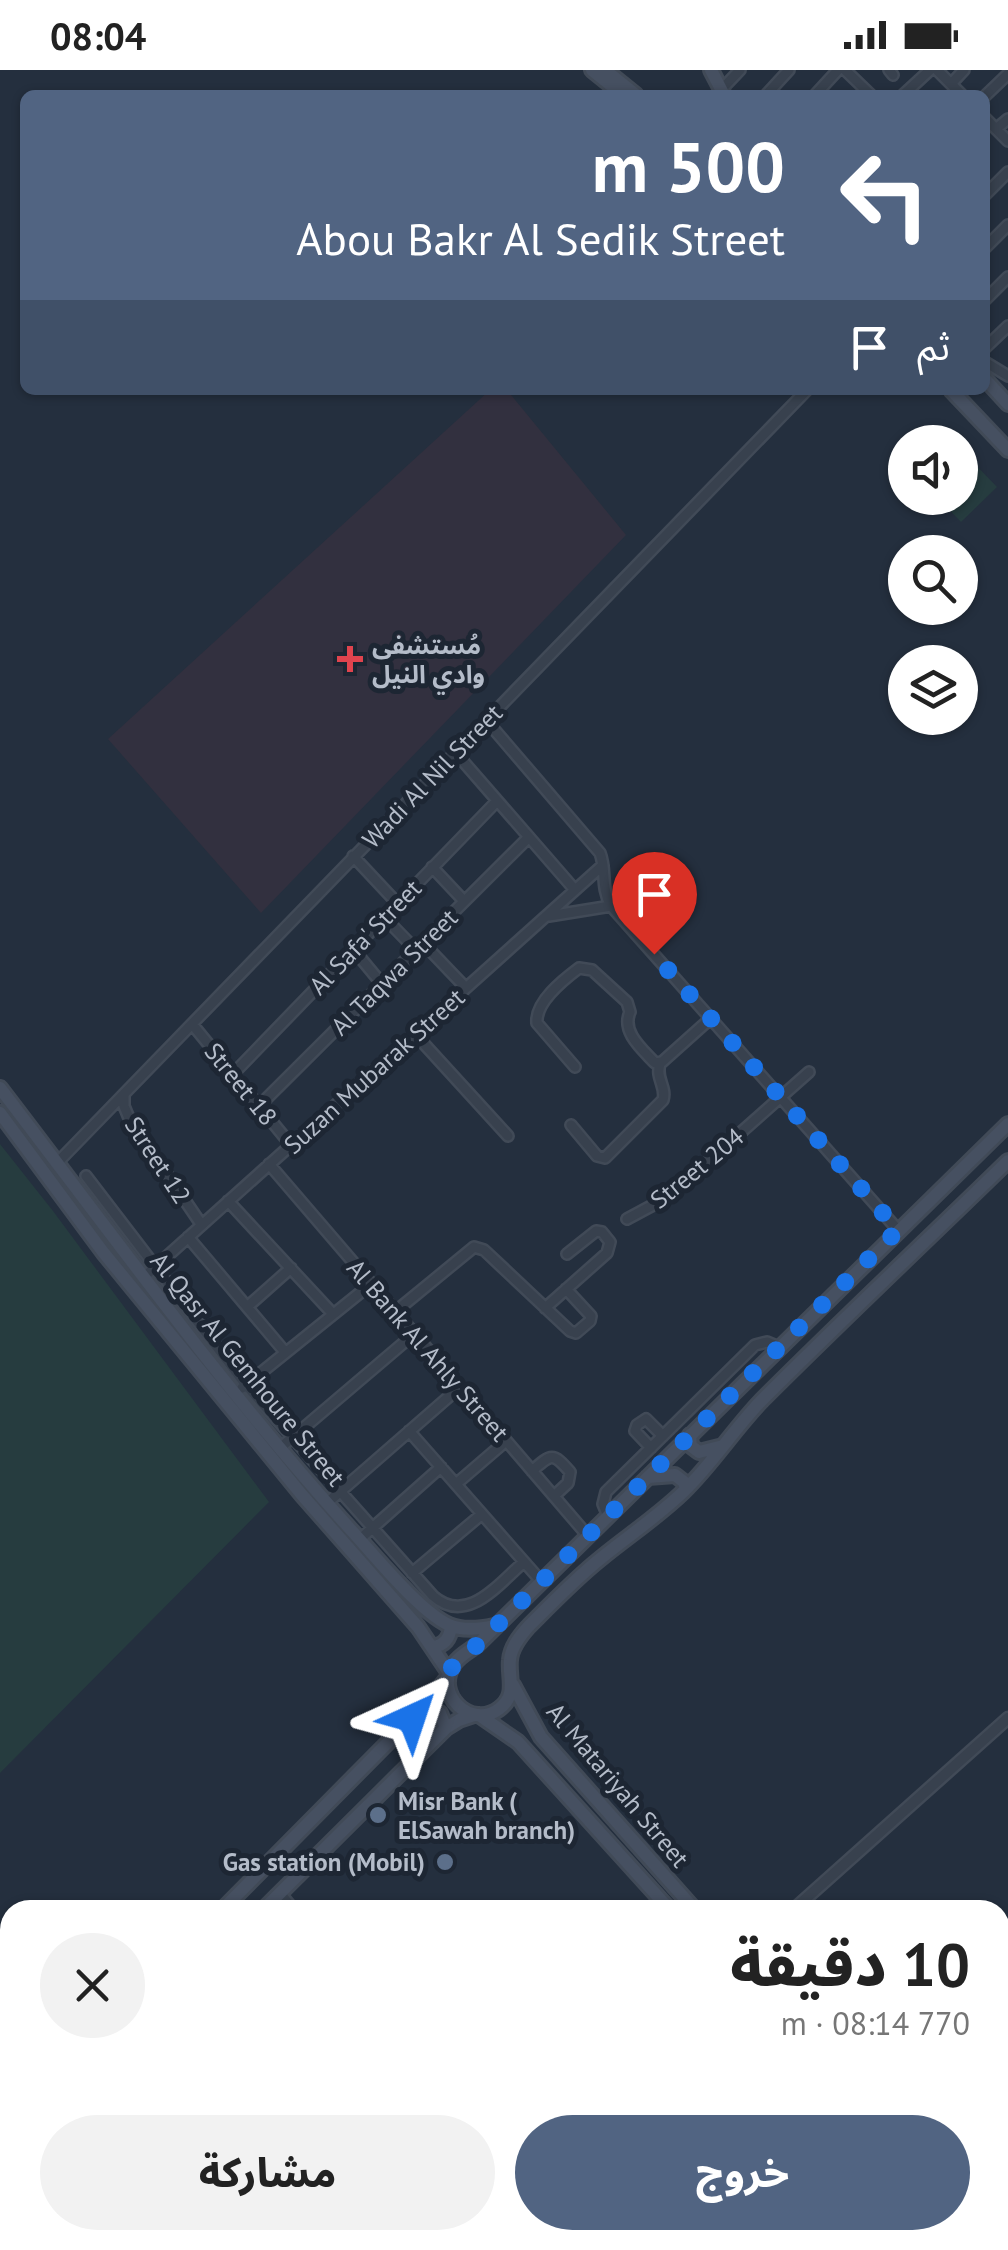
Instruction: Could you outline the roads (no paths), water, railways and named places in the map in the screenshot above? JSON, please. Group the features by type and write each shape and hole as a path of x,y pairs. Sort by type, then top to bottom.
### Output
{"main road":[{"path":"602,71 619,90"},
{"path":"602,71 629,90"},
{"path":"990,384 1008,404"},
{"path":"956,395 1008,450"},
{"name":"Al Qasr Al Gemhoure Street","path":"0,1088 144,1277 241,1388 280,1448 427,1611 451,1626"},
{"name":"Al Qasr Al Gemhoure Street","path":"0,1114 116,1267 302,1495 434,1647 449,1675"},
{"path":"232,1900 426,1704 460,1657 477,1645 1008,1124"},
{"path":"273,1900 446,1728 502,1707 513,1685 510,1659 521,1636 590,1568 686,1490 762,1401 1008,1161"},
{"path":"690,1434 691,1446 699,1452 724,1446"},
{"path":"647,1477 676,1475 686,1490"},
{"path":"434,1647 448,1638 451,1626 496,1626"},
{"name":"Al Matariyah Street","path":"449,1675 448,1689 462,1710 477,1715 518,1742 661,1900"},
{"name":"Al Matariyah Street","path":"513,1685 538,1732 686,1900"},
{"path":"426,1704 440,1712 446,1728"},
{"path":"518,1742 519,1721 527,1722 538,1732"}],"street":[{"path":"724,90 740,70"},
{"path":"771,90 789,70"},
{"path":"823,90 841,70 865,90"},
{"path":"910,90 933,70 957,90"},
{"path":"950,84 964,70"},
{"path":"990,132 1008,118"},
{"path":"990,123 1008,141"},
{"path":"990,190 1008,172"},
{"path":"990,243 1008,225"},
{"path":"990,295 1008,277"},
{"name":"Wadi Al Nil Street","path":"57,1163 802,395"},
{"path":"486,720 600,852 604,888 611,906 898,1230"},
{"path":"455,752 576,890"},
{"name":"Al Safa' Street","path":"233,1074 497,800"},
{"name":"Al Taqwa Street","path":"259,1106 529,838"},
{"path":"353,856 397,904"},
{"name":"Suzan Mubarak Street","path":"144,1277 604,865"},
{"path":"432,867 464,901"},
{"path":"546,916 611,906"},
{"path":"384,917 466,988"},
{"path":"353,949 382,984"},
{"path":"576,1068 537,1023 536,1012 575,970 584,968 592,970 627,1002 628,1030 653,1062 660,1064"},
{"path":"571,1125 597,1156 605,1158 663,1100 660,1064 710,1019"},
{"name":"Street 18","path":"192,1024 291,1145"},
{"path":"415,1034 508,1136"},
{"name":"Street 204","path":"627,1218 668,1197 809,1072"},
{"name":"Street 12","path":"124,1093 128,1118 202,1224"},
{"name":"Al Bank Al Ahly Street","path":"269,1164 588,1536"},
{"path":"86,1176 241,1388 292,1437 444,1606 472,1605 524,1562"},
{"path":"228,1201 333,1314"},
{"path":"545,1308 607,1253 610,1242 596,1231 567,1254"},
{"path":"188,1237 286,1352"},
{"path":"396,1311 470,1247 484,1250 570,1332 579,1331 592,1316 566,1289"},
{"path":"247,1307 291,1268"},
{"path":"241,1388 371,1284"},
{"path":"280,1448 414,1334"},
{"path":"608,1516 603,1504 606,1492 755,1346 767,1342 779,1347"},
{"path":"327,1503 460,1387"},
{"path":"651,1448 636,1432 637,1424 646,1419 663,1436"},
{"path":"410,1432 541,1580"},
{"path":"456,1484 506,1441"},
{"path":"532,1471 546,1458 558,1458 570,1472 568,1482 554,1496"},
{"path":"360,1539 441,1467"},
{"path":"412,1574 482,1514"},
{"path":"803,1900 1008,1718"},
{"path":"280,1893 286,1900"}],"place":[{"name":"مُستشفى وادي النيل","path":"350,659"},
{"name":"Misr Bank ( ElSawah branch)","path":"378,1815"},
{"name":"Gas station (Mobil)","path":"445,1862"}]}
